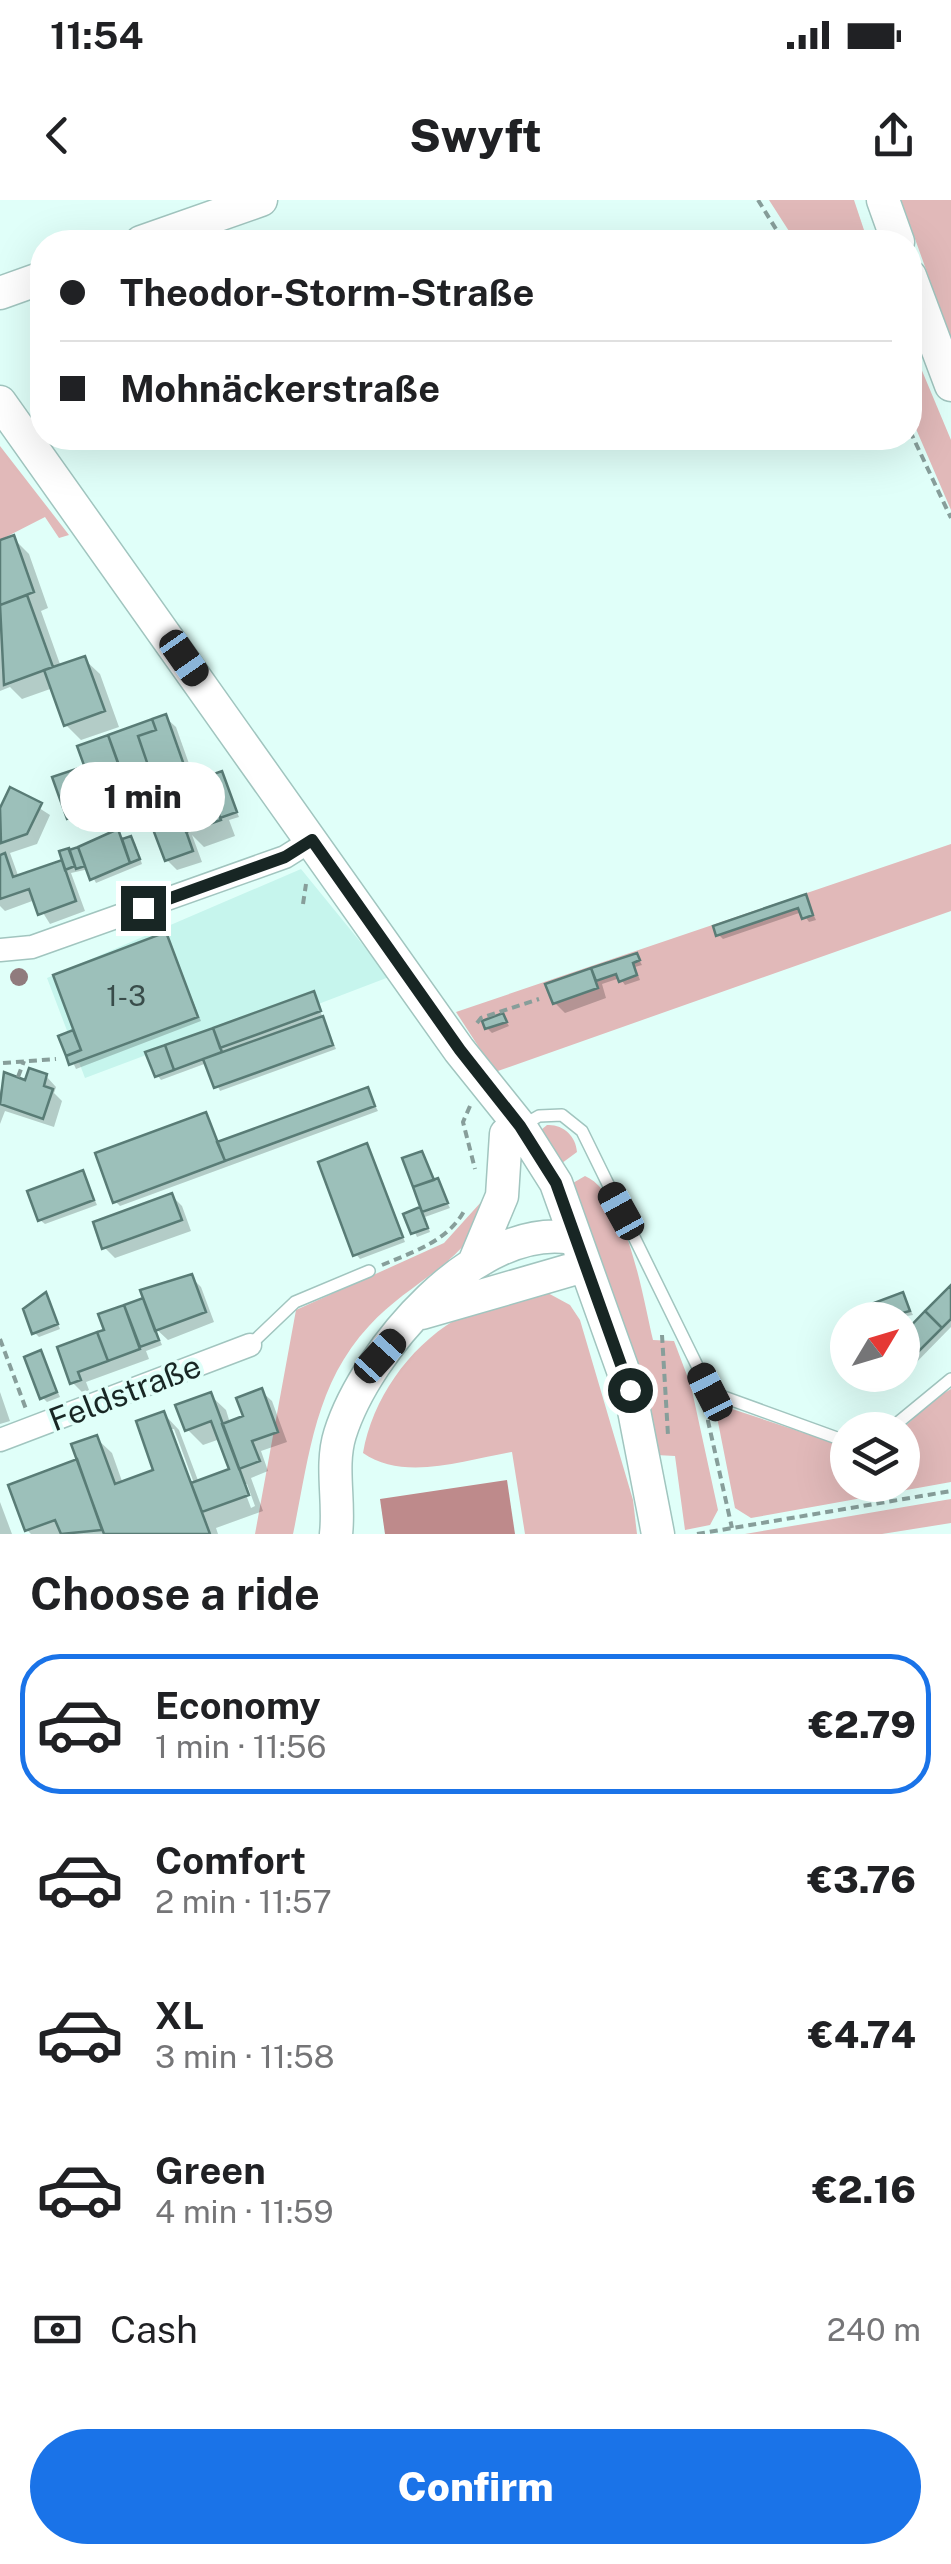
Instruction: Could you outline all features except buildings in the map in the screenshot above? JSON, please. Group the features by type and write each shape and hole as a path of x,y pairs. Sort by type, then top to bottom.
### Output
{"street":[{"path":"175,230 261,200"},
{"path":"883,200 894,230"},
{"path":"0,292 30,282"},
{"path":"922,308 951,386"},
{"path":"0,402 30,444"},
{"path":"34,450 312,840 468,1037 578,1252 630,1390 654,1496 658,1534"},
{"path":"0,950 32,947 285,857 312,840"},
{"path":"468,1037 477,1088 513,1130"},
{"path":"474,1263 502,1196 513,1130"},
{"path":"338,1531 339,1438 354,1396 380,1356 456,1274 474,1263 519,1240 549,1234 578,1252"},
{"path":"418,1314 578,1252"},
{"name":"Feldstraße","path":"0,1440 250,1345"}],"lane":[{"path":"513,1130 539,1116 562,1115 582,1131 710,1392 830,1435"},
{"path":"250,1345 295,1302 369,1271"},
{"path":"910,1412 951,1379"}],"path":[{"path":"758,200 777,230"},
{"path":"919,450 951,518"},
{"path":"468,1037 481,1018 540,998"},
{"path":"2,1064 56,1060"},
{"path":"18,1077 24,1061"},
{"path":"475,1182 463,1122 477,1088"},
{"path":"369,1271 430,1245 458,1222 466,1208"},
{"path":"666,1308 662,1336 669,1394 668,1441"},
{"path":"0,1338 34,1428"},
{"path":"710,1392 708,1422 732,1528"},
{"path":"697,1534 951,1491"}],"shaded area":[{"path":"769,200 854,200 864,230 788,230"},
{"path":"901,200 951,200 951,339 922,258 922,230 912,230"},
{"path":"922,371 951,440 951,510 922,443"},
{"path":"0,446 69,535 59,538 45,517 0,540"},
{"path":"951,844 951,911 495,1072 456,1012"},
{"path":"301,869 389,977 240,1034 234,1022 85,1078 47,978"},
{"path":"547,1125 563,1129 576,1146 577,1152 558,1166 541,1130"},
{"path":"585,1176 600,1187 622,1225 653,1340 674,1341 691,1386 718,1510 710,1525 685,1530 675,1456 656,1455 641,1385 620,1318 566,1187"},
{"path":"482,1201 492,1201 467,1242 369,1326 336,1373 316,1424 293,1534 255,1534 296,1310 444,1243"},
{"path":"546,1292 570,1305 580,1320 633,1500 637,1534 525,1534 512,1452 416,1468 379,1462 363,1453 384,1395 422,1345 465,1315"},
{"path":"951,1389 951,1482 920,1488 920,1412"},
{"path":"726,1407 830,1441 830,1502 840,1502 751,1518 735,1508 717,1417"},
{"path":"507,1480 515,1534 385,1534 380,1499"},
{"path":"951,1499 951,1523 882,1534 745,1534"}],"route":[{"path":"143,908 285,857 312,840 460,1050 520,1126 556,1183 572,1238 630,1390"}]}
